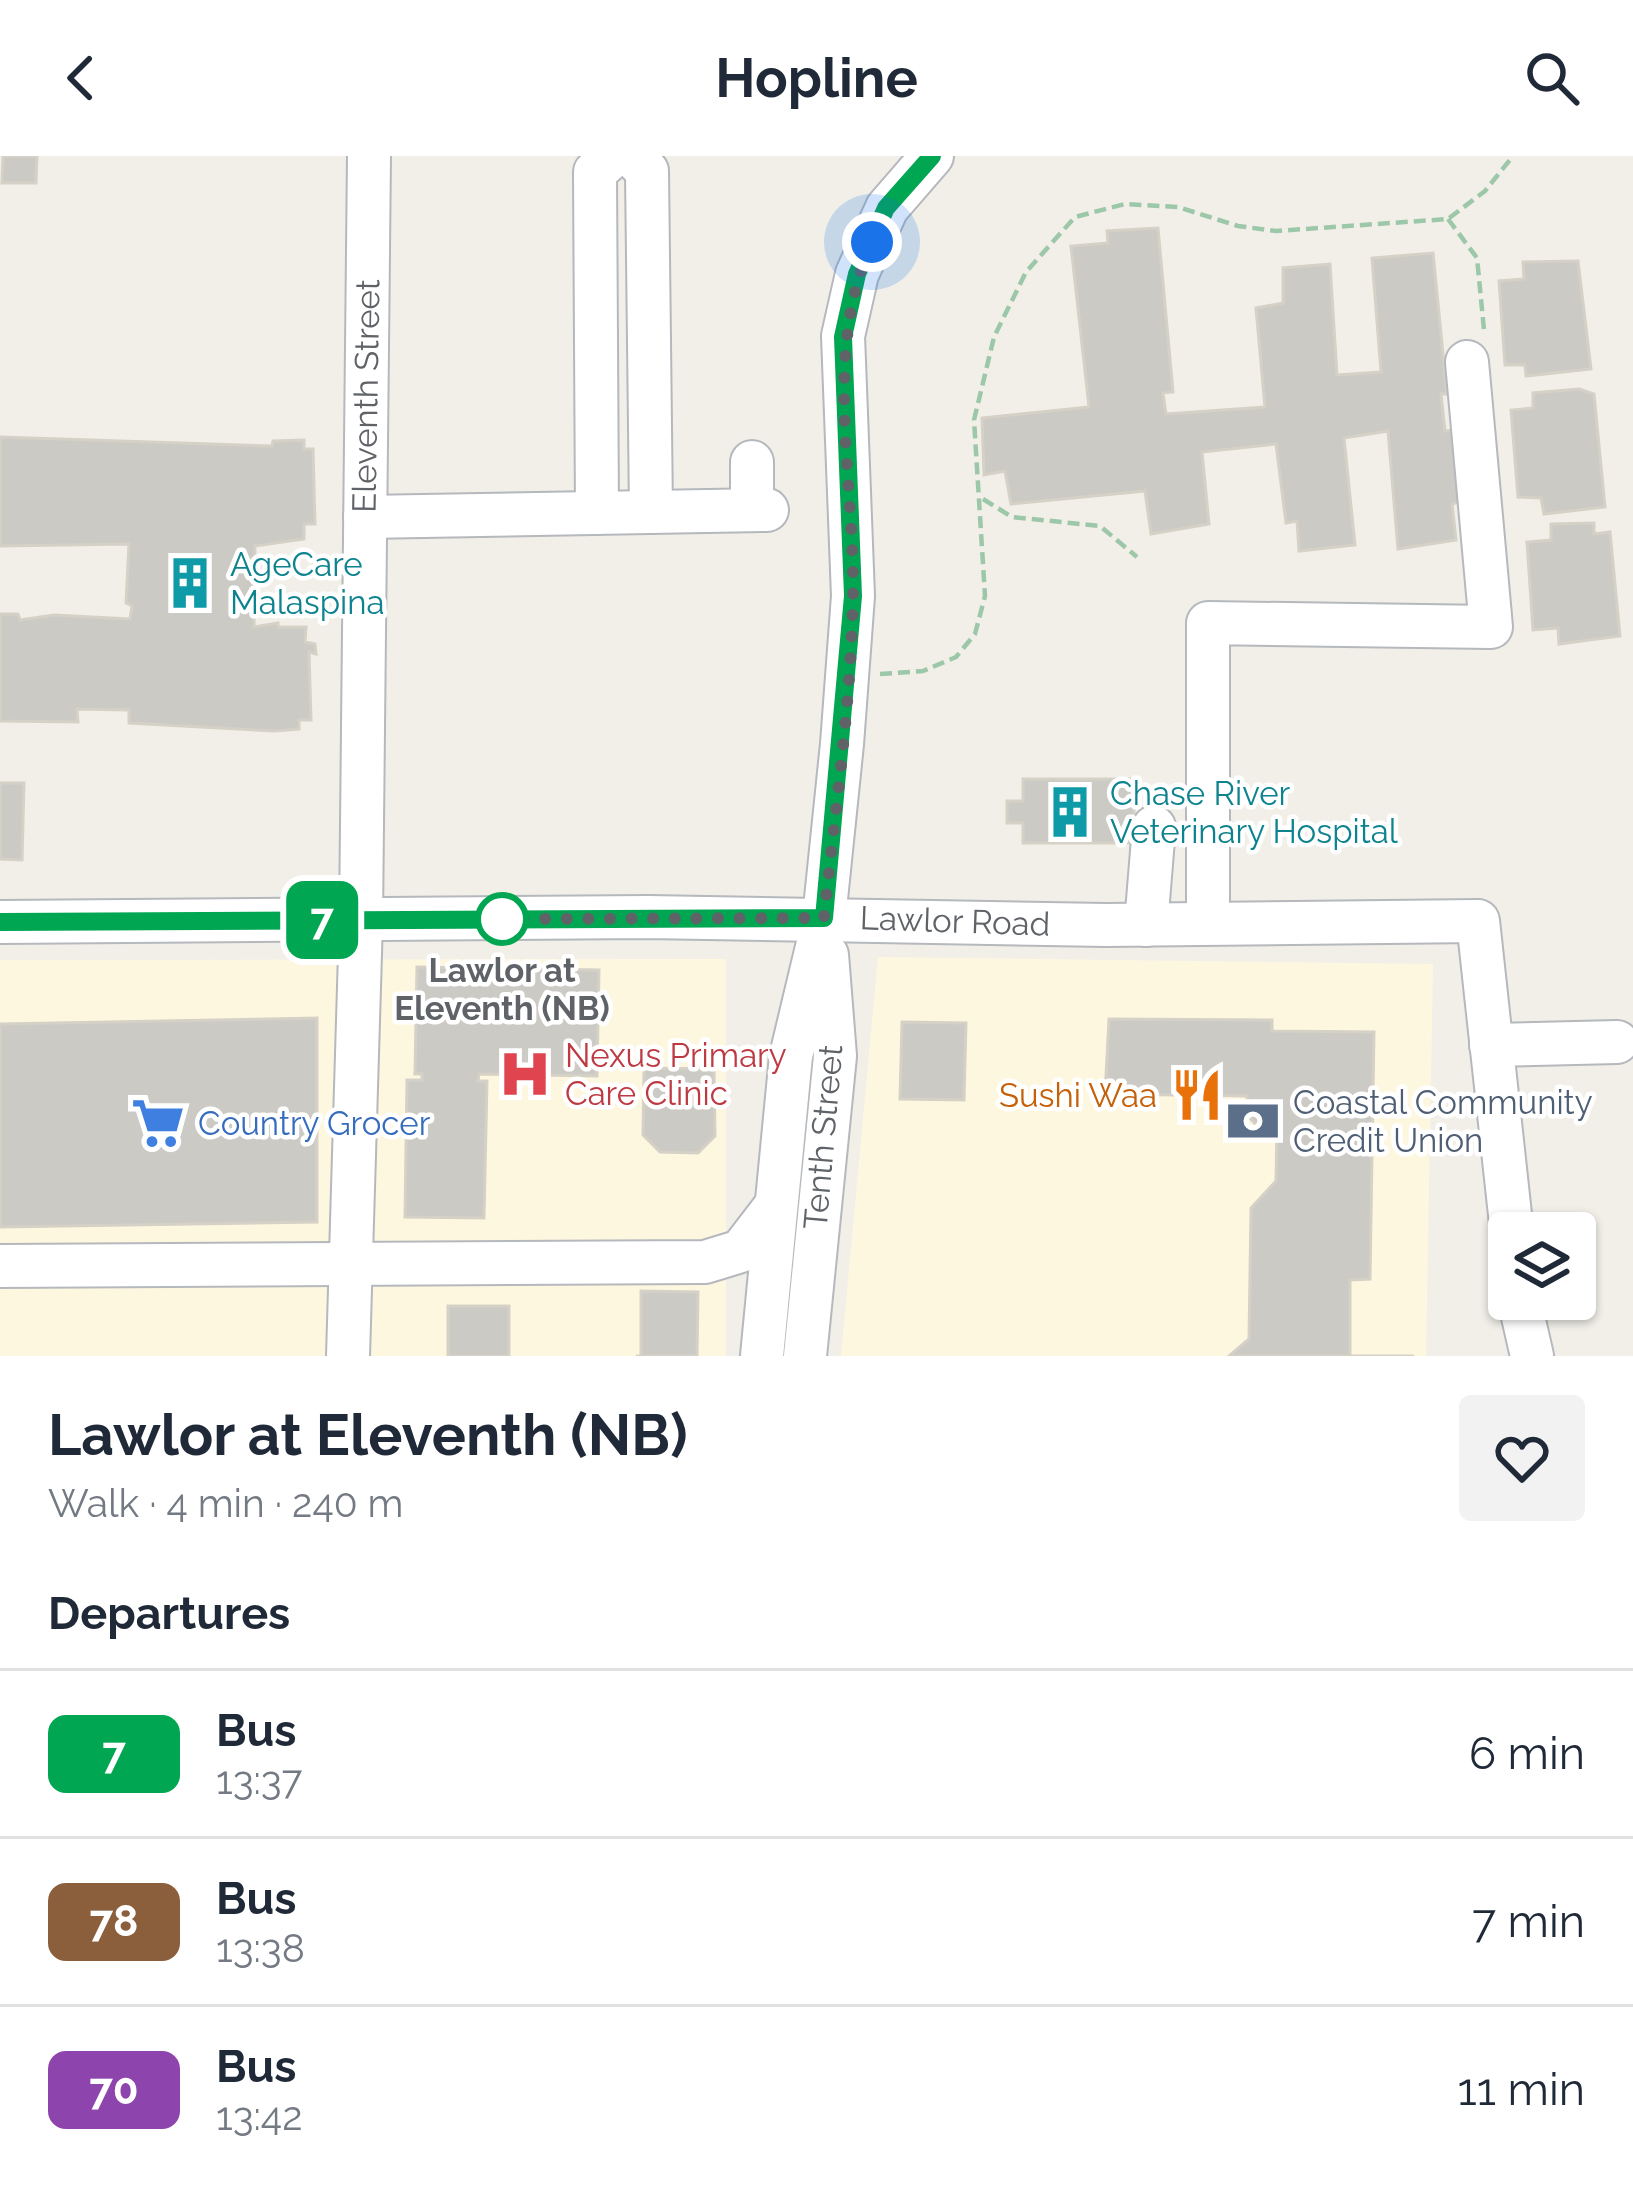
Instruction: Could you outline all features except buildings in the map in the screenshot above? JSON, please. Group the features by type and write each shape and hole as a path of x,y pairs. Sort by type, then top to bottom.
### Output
{"street":[{"name":"Eleventh Street","path":"348,1356 362,920 369,156"},
{"path":"597,513 595,172 613,156"},
{"path":"632,156 646,171 651,512"},
{"name":"Tenth Street","path":"762,1343 791,1056 824,918 847,676 853,596 843,337 857,274 886,208 932,156"},
{"path":"1208,923 1208,622 1491,627 1467,362"},
{"path":"365,517 760,511 752,462"},
{"path":"1146,925 1154,827"},
{"name":"Tenth Street","path":"805,1356 835,1056 824,918"},
{"name":"Lawlor Road","path":"0,922 824,918 1146,925 1478,921 1491,1045"},
{"path":"1510,1212 1491,1045 1617,1042"},
{"path":"0,1266 705,1262 741,1251 775,1208"},
{"path":"705,1262 740,1294 762,1343"},
{"path":"1524,1320 1532,1356"}],"path":[{"path":"847,676 923,671 956,657 975,634 985,596 983,499 974,420 994,337 1026,272 1075,217 1125,204 1178,207 1238,226 1276,231 1448,219 1485,191 1514,156"},
{"path":"1448,219 1477,258 1486,363 1467,362"},
{"path":"983,499 1012,517 1100,526 1137,557"}],"shaded area":[{"path":"878,957 1433,964 1426,1356 841,1356"},
{"path":"726,959 726,1356 0,1356 0,960"}],"bus line":[{"name":"7","path":"0,922 824,918 853,596 843,337 857,274 886,208 932,156"}],"place":[{"name":"AgeCare Malaspina","path":"190,583"},
{"name":"Chase River Veterinary Hospital","path":"1070,812"},
{"name":"Lawlor at Eleventh (NB)","path":"502,919"},
{"name":"Nexus Primary Care Clinic","path":"525,1074"},
{"name":"Sushi Waa","path":"1197,1095"},
{"name":"Coastal Community Credit Union","path":"1253,1121"},
{"name":"Country Grocer","path":"158,1123"}],"route":[{"path":"502,919 824,918 853,596 843,337 857,274 872,242"}]}
